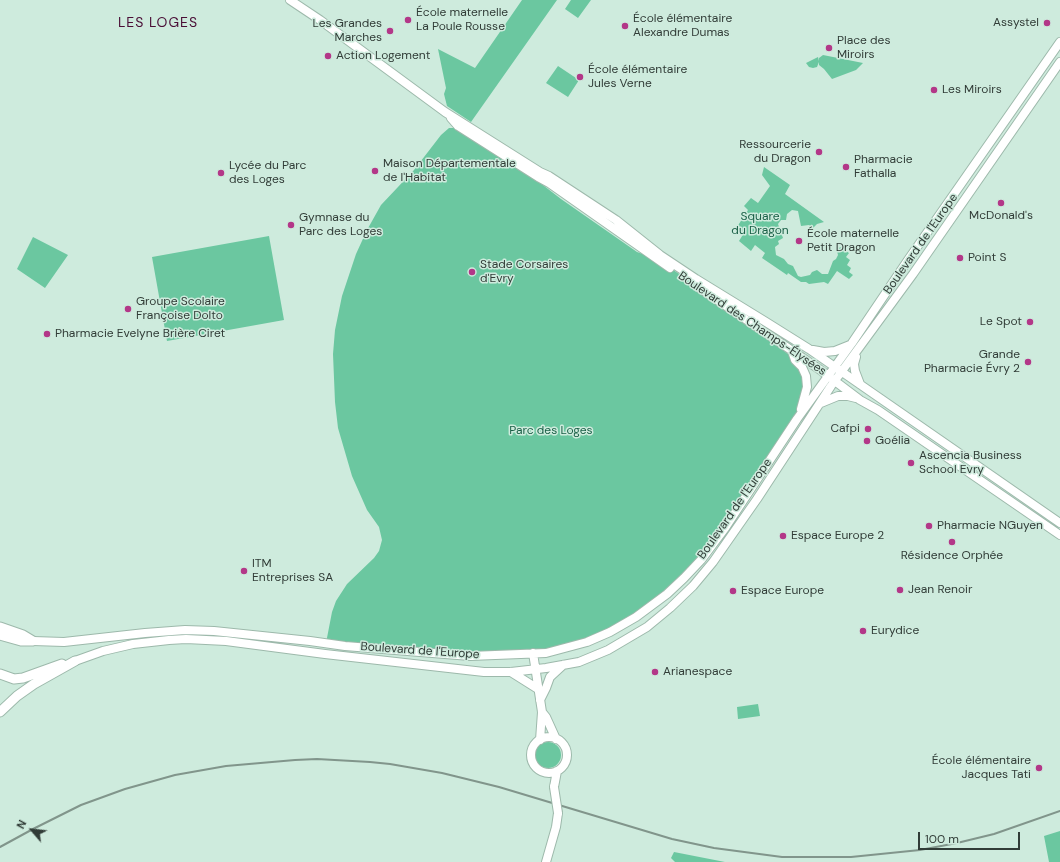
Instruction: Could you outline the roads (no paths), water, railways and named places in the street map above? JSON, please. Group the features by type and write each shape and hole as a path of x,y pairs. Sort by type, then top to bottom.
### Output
{"main road":[{"name":"Boulevard des Champs-Élysées","path":"290,0 320,20 445,112 540,172 549,176 616,220 660,255 861,384 1060,523"},
{"name":"Boulevard de l'Europe","path":"32,641 82,641 145,633 199,630 310,641 352,647 463,656 546,652 566,648 587,642 610,632 636,617 667,594 701,560 725,528 797,419 852,343 1060,42"},
{"name":"Boulevard de l'Europe","path":"75,661 103,651 133,644 186,639 226,641 320,654 484,672 512,672 563,666 579,662 608,650 647,628 693,586 713,562 757,499 835,381 913,274 1060,62"},
{"name":"Boulevard des Champs-Élysées","path":"445,112 458,126 549,183 657,259 828,375 860,400 878,410 1060,535"},
{"path":"809,350 830,352 843,348 852,343"},
{"path":"792,351 795,360 802,367 806,376 807,387 805,400 797,419"},
{"path":"857,352 854,364 861,384"},
{"path":"820,403 838,396 852,397 860,400"},
{"path":"0,627 23,635 32,641"},
{"path":"0,635 21,641 32,641"},
{"path":"533,653 542,712 540,740 533,748 531,758 536,768 546,773 554,788 558,812 556,827 546,862"},
{"path":"0,674 14,679 24,678 57,665 75,661"},
{"path":"0,712 17,696 34,684 75,661"},
{"path":"540,700 550,677 563,666"},
{"path":"512,672 538,689"},
{"path":"542,712 556,739 564,748 566,757 562,767 557,771 546,773"},
{"path":"540,740 551,738 556,739"},
{"path":"554,788 557,771"}],"railway":[{"path":"0,847 81,805 125,789 175,775 226,766 317,759 390,764 442,773 499,787 672,839 714,848 782,857 851,857 920,850 994,834 1060,811"}],"place":[{"name":"École maternelle La Poule Rousse","path":"408,20"},
{"name":"Assystel","path":"1047,23"},
{"name":"École élémentaire Alexandre Dumas","path":"625,26"},
{"name":"Les Grandes Marches","path":"390,31"},
{"name":"Place des Miroirs","path":"829,48"},
{"name":"Action Logement","path":"328,56"},
{"name":"École élémentaire Jules Verne","path":"580,77"},
{"name":"Les Miroirs","path":"934,90"},
{"name":"Ressourcerie du Dragon","path":"819,152"},
{"name":"Pharmacie Fathalla","path":"846,167"},
{"name":"Maison Départementale de l'Habitat","path":"375,171"},
{"name":"Lycée du Parc des Loges","path":"221,173"},
{"name":"McDonald's","path":"1001,203"},
{"name":"Gymnase du Parc des Loges","path":"291,225"},
{"name":"École maternelle Petit Dragon","path":"799,241"},
{"name":"Point S","path":"960,258"},
{"name":"Stade Corsaires d'Evry","path":"472,272"},
{"name":"Groupe Scolaire Françoise Dolto","path":"128,309"},
{"name":"Le Spot","path":"1030,322"},
{"name":"Pharmacie Evelyne Brière Ciret","path":"47,334"},
{"name":"Grande Pharmacie Évry 2","path":"1028,362"},
{"name":"Cafpi","path":"868,429"},
{"name":"Goélia","path":"867,441"},
{"name":"Ascencia Business School Evry","path":"911,463"},
{"name":"Pharmacie NGuyen","path":"929,526"},
{"name":"Espace Europe 2","path":"783,536"},
{"name":"Résidence Orphée","path":"952,542"},
{"name":"ITM Entreprises SA","path":"244,571"},
{"name":"Jean Renoir","path":"900,590"},
{"name":"Espace Europe","path":"733,591"},
{"name":"Eurydice","path":"863,631"},
{"name":"Arianespace","path":"655,672"},
{"name":"École élémentaire Jacques Tati","path":"1039,768"}],"district":[{"name":"LES LOGES","path":"158,23"}],"park label":[{"name":"Square du Dragon","path":"760,224"},
{"name":"Parc des Loges","path":"551,431"}]}
